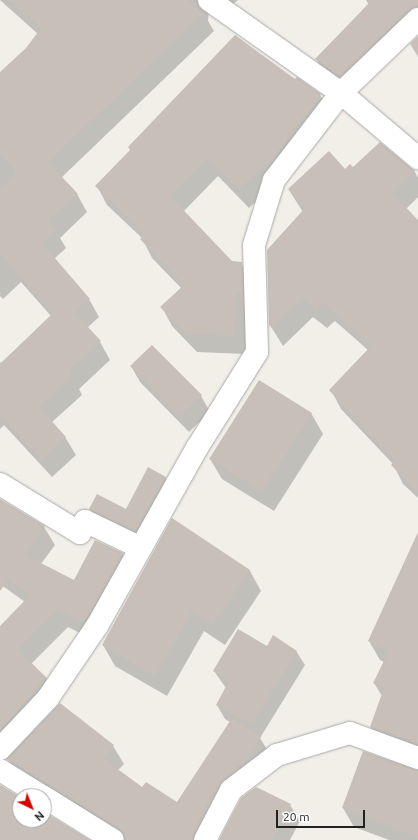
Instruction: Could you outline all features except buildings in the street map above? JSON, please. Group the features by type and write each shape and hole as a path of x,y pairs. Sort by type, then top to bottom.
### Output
{"street":[{"path":"209,0 341,93 418,158"},
{"path":"0,749 48,698 97,626 197,448 257,352 254,245 274,180 341,93 418,19"},
{"path":"0,484 80,533 84,521 141,548"},
{"path":"205,840 231,790 277,755 350,734 418,758"},
{"path":"0,770 29,788"},
{"path":"52,803 113,840"}]}
